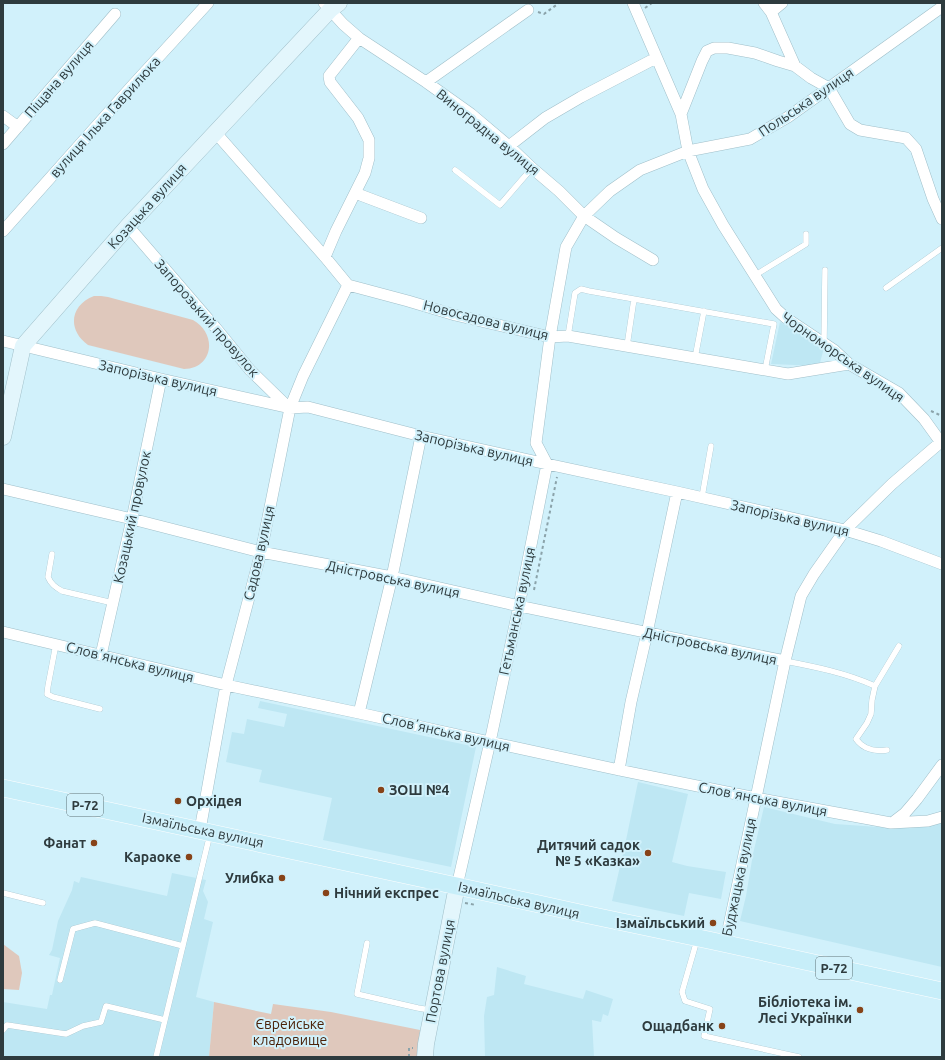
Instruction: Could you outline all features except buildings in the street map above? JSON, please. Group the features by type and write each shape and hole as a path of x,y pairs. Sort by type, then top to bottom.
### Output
{"main road":[{"name":"Ізмаїльська вулиця","path":"3,788 942,992"}],"street":[{"name":"вулиця Ілька Гаврилюка","path":"3,231 208,3"},
{"name":"Чорноморська вулиця","path":"633,3 681,114 688,151 704,189 723,225 776,309 786,318 834,350 849,364 899,393 924,419 941,442"},
{"path":"782,3 767,7 795,66"},
{"name":"Виноградна вулиця","path":"332,5 343,24 359,38 426,82 471,114 559,191 584,216 616,238 653,260"},
{"name":"Козацька вулиця","path":"3,437 23,346 128,226 332,5"},
{"name":"Польська вулиця","path":"550,337 566,247 584,216 610,191 640,170 688,151 750,139 788,117 942,6"},
{"path":"426,82 528,10"},
{"name":"Піщана вулиця","path":"3,144 115,14"},
{"path":"325,257 336,231 365,173 369,158 369,140 358,118 330,82 329,76 359,38"},
{"path":"681,114 707,51 714,48 728,48 755,53 795,66 811,78 829,88 850,124 860,130 906,138 916,150 933,199 942,219"},
{"path":"509,146 545,118 581,97 656,58"},
{"path":"3,116 18,126"},
{"path":"215,132 325,257 348,286"},
{"path":"355,193 421,218"},
{"name":"Запорозький провулок","path":"128,226 250,370 290,408"},
{"name":"Новосадова вулиця","path":"348,286 408,301 455,315 550,337 568,336 788,374 849,364"},
{"name":"Садова вулиця","path":"205,831 226,685 261,552 290,408 303,376 348,286"},
{"path":"547,464 536,443 550,337"},
{"name":"Запорізька вулиця","path":"3,341 290,408 308,408 421,436 702,497 845,530 881,540 942,564"},
{"name":"Козацький провулок","path":"101,655 132,519 161,379"},
{"path":"358,713 392,577 421,436"},
{"name":"Буджацька вулиця","path":"725,944 800,596 845,530 892,484 941,442"},
{"name":"Гетьманська вулиця","path":"457,886 490,742 547,464"},
{"name":"Дністровська вулиця","path":"3,489 132,519 261,552 392,577 647,634 785,662"},
{"path":"619,770 631,702 678,492"},
{"name":"Словʼянська вулиця","path":"3,632 226,685 756,798 891,824 928,821 942,817"},
{"path":"891,824 905,813 942,765"},
{"name":"Портова вулиця","path":"425,1057 426,1044 457,886"}],"lane":[{"path":"455,170 500,205 532,168"},
{"path":"754,276 806,244 806,234"},
{"path":"886,288 942,248"},
{"path":"824,344 825,270"},
{"path":"568,336 575,293 581,289 774,324 765,370"},
{"path":"627,346 634,299"},
{"path":"695,358 704,311"},
{"path":"702,497 711,446"},
{"path":"52,554 48,576 52,584 62,591 113,603"},
{"path":"56,644 47,694 52,697 100,709"},
{"path":"887,750 871,750 859,744 856,739 867,723 871,714 875,686 900,646"},
{"path":"785,662 832,670 859,678 875,686"},
{"path":"156,1057 183,946 205,831"},
{"path":"3,893 43,903"},
{"path":"60,980 73,929 95,923 183,946"},
{"path":"698,938 682,992 685,1001 710,1009 704,1036 799,1057"},
{"path":"367,942 357,994 433,1010"},
{"path":"3,1030 7,1025 66,1034 83,1026 101,1022 106,1006 165,1020"}],"path":[{"path":"528,10 544,14 559,3"}],"shaded area":[{"path":"780,322 824,348 819,366 771,364"},
{"name":"ЗОШ №4","path":"260,701 476,747 451,867 323,840 332,798 259,782 262,770 226,762 232,732 244,734 247,719 284,727 287,714 258,708"},
{"name":"Дитячий садок № 5 «Казка»","path":"638,782 688,794 672,862 687,866 726,872 721,899 689,893 684,916 612,901"},
{"path":"764,807 835,824 893,828 942,822 942,967 740,921"},
{"path":"172,873 206,880 203,891 208,902 204,919 213,922 196,997 214,1002 209,1057 3,1057 3,1002 47,1009 50,995 52,995 60,958 49,955 52,950 58,921 72,890 74,881 79,883 81,877 167,896"},
{"path":"497,967 526,976 524,984 583,999 586,990 613,999 608,1016 603,1014 601,1022 592,1020 594,1057 485,1057 484,1016 487,997 494,995"}],"green space":[{"path":"94,296 108,297 193,320 201,326 209,342 209,350 206,357 201,363 194,367 184,369 88,345 81,339 77,332 74,325 74,318 80,305"},
{"path":"3,944 19,956 22,973 19,990 3,989"},
{"name":"Єврейське кладовище","path":"214,1002 271,1014 273,1004 331,1012 420,1030 418,1057 209,1057"}],"place":[{"name":"ЗОШ №4","path":"381,790"},
{"name":"Орхідея","path":"178,801"},
{"name":"Фанат","path":"94,843"},
{"name":"Дитячий садок № 5 «Казка»","path":"648,853"},
{"name":"Караоке","path":"189,857"},
{"name":"Улибка","path":"282,878"},
{"name":"Нічний експрес","path":"326,893"},
{"name":"Ізмаїльський","path":"713,923"},
{"name":"Бібліотека ім. Лесі Українки","path":"860,1010"},
{"name":"Ощадбанк","path":"722,1026"}]}
